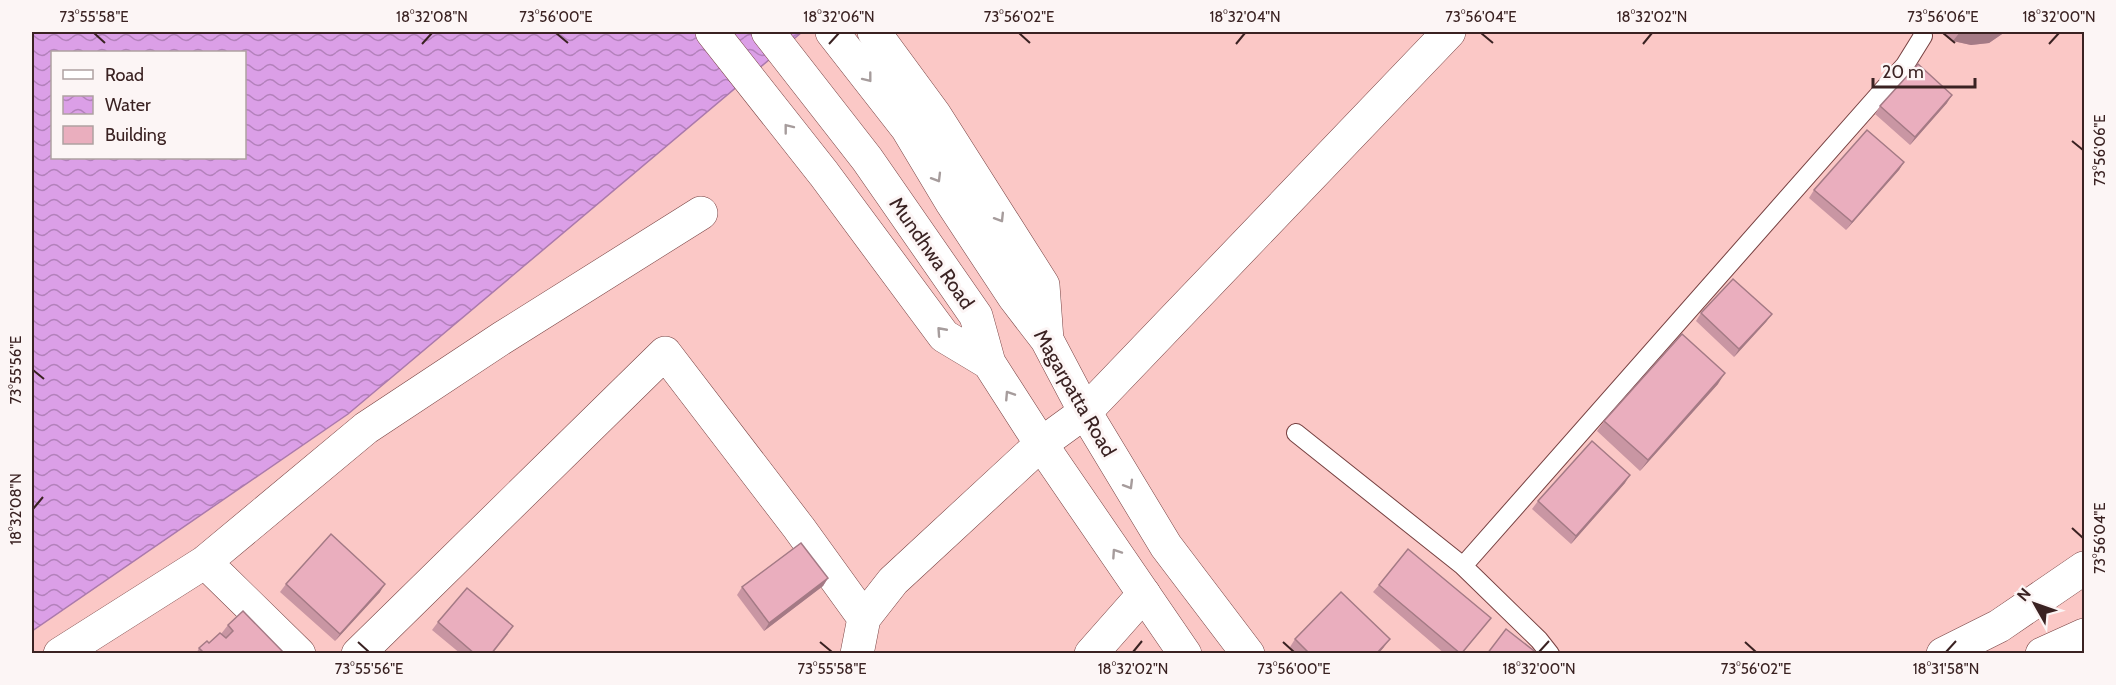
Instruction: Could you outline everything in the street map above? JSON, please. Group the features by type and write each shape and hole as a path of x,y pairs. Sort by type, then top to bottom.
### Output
{"main road":[{"path":"712,32 824,174 944,336 989,363"},
{"name":"Mundhwa Road","path":"768,32 867,159 975,316 989,363 1041,444"},
{"path":"832,32 921,122"},
{"path":"874,32 921,122"},
{"path":"857,654 864,618 893,580 1041,444 1085,412 1449,32"},
{"name":"Magarpatta Road","path":"921,122 958,213 1014,297 1047,340 1085,412 1166,546 1248,654"},
{"path":"60,654 205,562 366,428 502,338 701,213"},
{"path":"358,654 665,354 799,528 864,618"},
{"path":"1041,444 1185,654"},
{"path":"205,562 299,654"},
{"path":"1943,654 1999,626 2085,568"},
{"path":"1091,654 1144,594"},
{"path":"2042,654 2084,635"}],"lane":[{"path":"1463,566 1905,65 1923,36 1922,32"},
{"path":"1296,434 1463,566 1539,639 1550,654"}],"water":[{"path":"32,32 802,32 348,414 32,631"}],"building":[{"path":"1966,32 1997,32 1978,34"},
{"path":"1918,64 1952,95 1915,137 1880,106"},
{"path":"1867,130 1904,162 1852,222 1814,190"},
{"path":"1733,279 1772,314 1739,349 1701,313"},
{"path":"1682,334 1725,373 1648,460 1604,421"},
{"path":"1592,441 1630,475 1576,536 1538,501"},
{"path":"331,534 385,584 340,634 286,584"},
{"path":"801,543 828,578 769,623 742,587"},
{"path":"1408,549 1491,618 1461,654 1379,585"},
{"path":"467,588 513,626 491,654 475,654 438,622"},
{"path":"1341,592 1390,639 1376,654 1310,654 1295,639"},
{"path":"243,611 285,654 205,654 199,648 220,633 226,638 233,631 228,625"},
{"path":"1506,629 1538,654 1487,654"}]}
